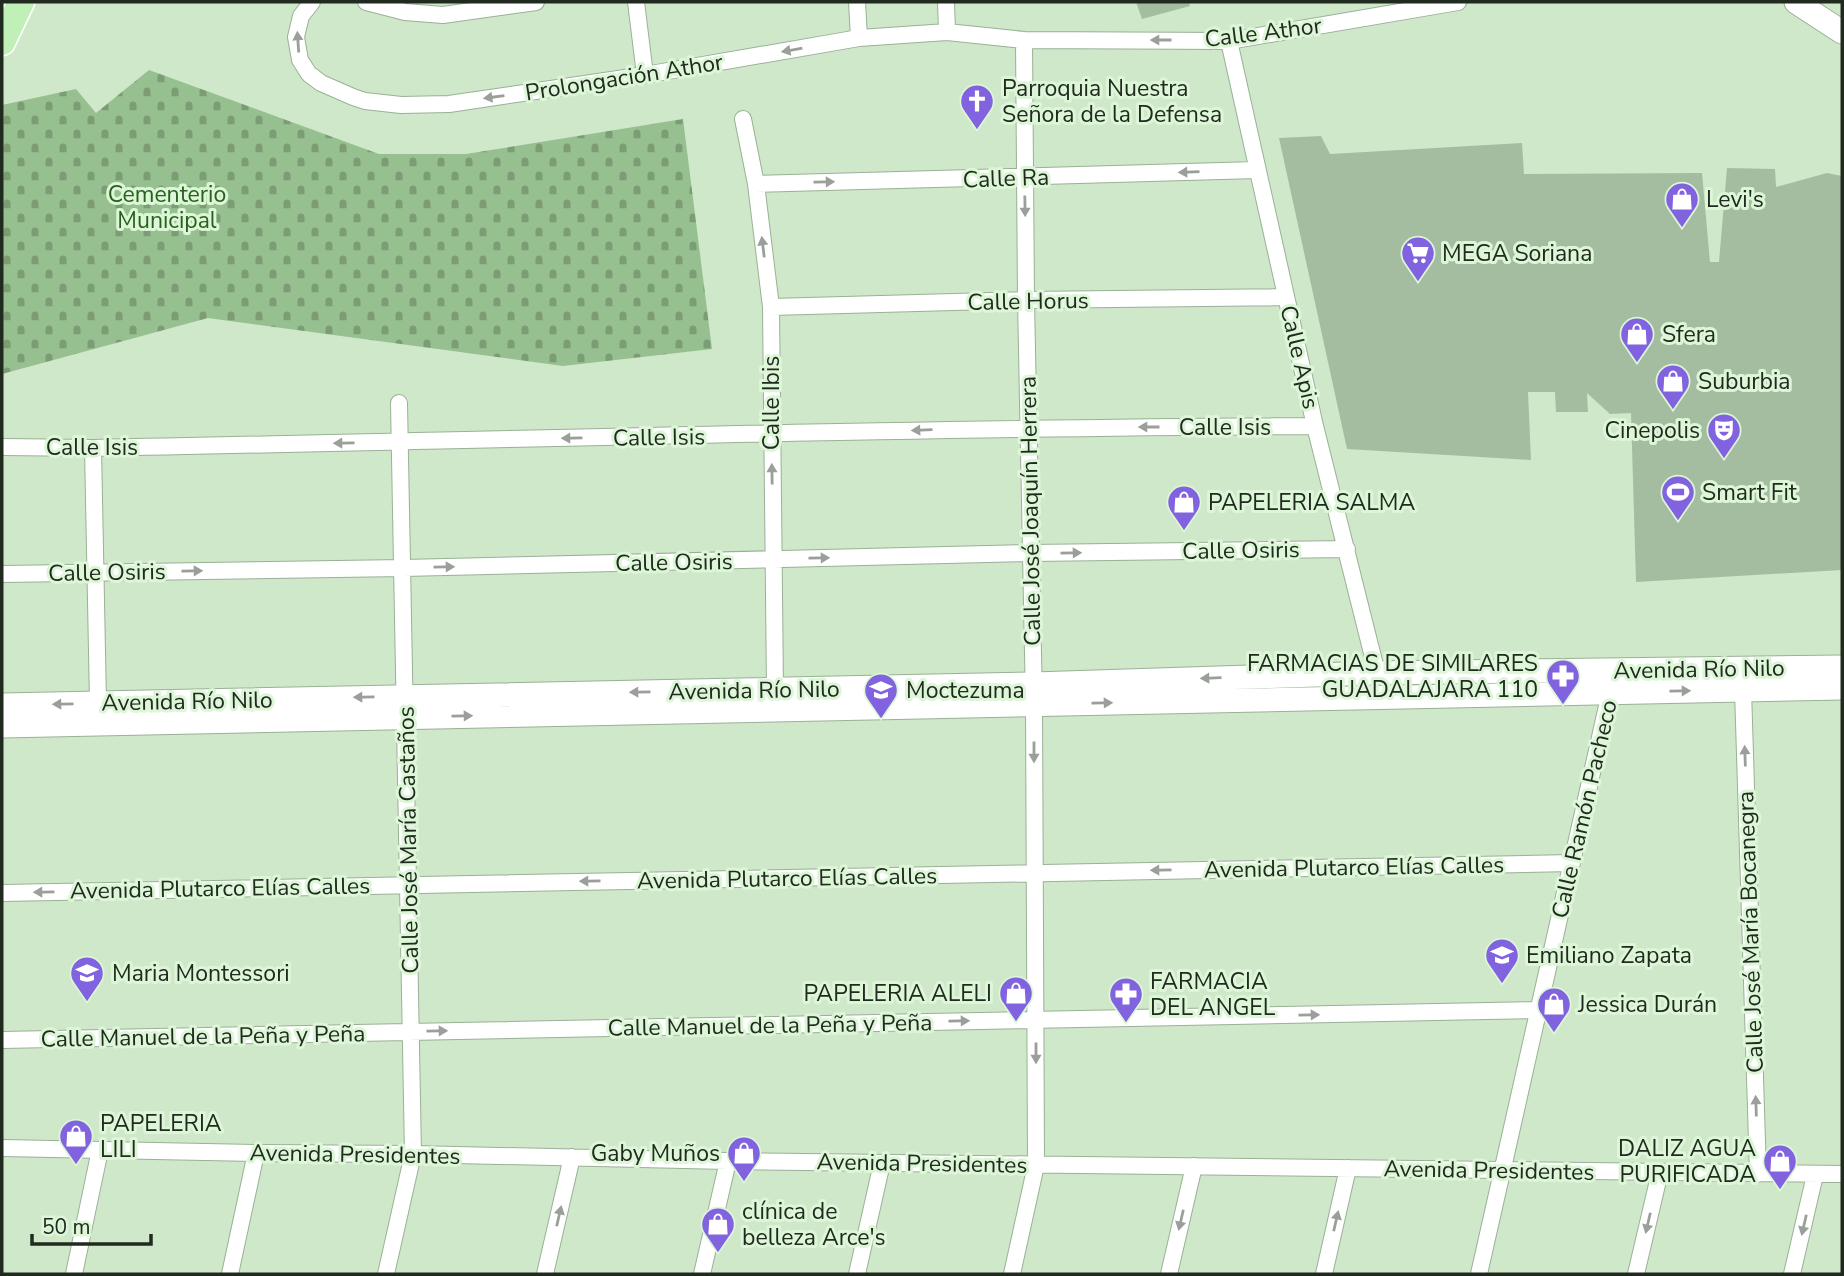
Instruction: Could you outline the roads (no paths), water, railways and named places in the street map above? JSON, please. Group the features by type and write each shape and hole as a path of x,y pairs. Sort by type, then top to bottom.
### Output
{"main road":[{"path":"3,38 21,2"},
{"path":"1796,2 1842,32"},
{"path":"1818,2 1842,18"},
{"name":"Avenida Río Nilo","path":"2,705 98,703 406,707 1612,682 1842,667"},
{"name":"Avenida Río Nilo","path":"2,726 775,690 1034,694 1377,673 1743,690 1842,688"}],"street":[{"name":"Prolongación Athor","path":"312,2 301,16 296,37 304,68 321,83 365,101 401,105 449,104 645,75 859,38 947,32 1024,40"},
{"path":"366,2 404,12 536,2"},
{"path":"636,2 645,75"},
{"path":"857,2 859,38"},
{"path":"946,2 947,32"},
{"name":"Calle Athor","path":"1024,40 1229,41 1458,2"},
{"name":"Calle José Joaquín Herrera","path":"1012,1274 1036,1165 1034,694 1024,40"},
{"name":"Calle Apis","path":"1229,41 1315,426 1377,673"},
{"name":"Calle Ibis","path":"743,119 756,184 771,307 775,690"},
{"name":"Calle Ra","path":"756,184 1257,170"},
{"name":"Calle Horus","path":"771,307 1286,297"},
{"name":"Calle José María Castaños","path":"386,1274 413,1154 399,403"},
{"name":"Calle Isis","path":"2,447 93,448 771,435 1028,427 1315,426"},
{"path":"93,448 98,703"},
{"name":"Calle Osiris","path":"2,574 1346,549"},
{"name":"Calle Ramón Pacheco","path":"1479,1274 1612,682"},
{"name":"Calle José María Bocanegra","path":"1743,690 1758,1174"},
{"name":"Avenida Plutarco Elías Calles","path":"2,893 1572,863"},
{"name":"Calle Manuel de la Peña y Peña","path":"2,1040 1538,1010"},
{"name":"Avenida Presidentes","path":"2,1148 728,1161 1842,1174"},
{"path":"74,1274 100,1150"},
{"path":"230,1274 256,1153"},
{"path":"545,1274 572,1157"},
{"path":"702,1274 728,1161"},
{"path":"857,1274 881,1163"},
{"path":"1168,1274 1194,1166"},
{"path":"1324,1274 1348,1168"},
{"path":"1636,1274 1660,1172"},
{"path":"1792,1274 1815,1175"}],"place":[{"name":"Parroquia Nuestra Señora de la Defensa","path":"977,131"},
{"name":"Levi's","path":"1682,229"},
{"name":"MEGA Soriana","path":"1418,283"},
{"name":"Sfera","path":"1637,364"},
{"name":"Suburbia","path":"1673,411"},
{"name":"Cinepolis","path":"1724,460"},
{"name":"Smart Fit","path":"1678,522"},
{"name":"PAPELERIA SALMA","path":"1184,532"},
{"name":"FARMACIAS DE SIMILARES GUADALAJARA 110","path":"1563,706"},
{"name":"Moctezuma","path":"881,720"},
{"name":"Emiliano Zapata","path":"1502,985"},
{"name":"Maria Montessori","path":"87,1003"},
{"name":"PAPELERIA ALELI","path":"1016,1023"},
{"name":"FARMACIA DEL ANGEL","path":"1126,1024"},
{"name":"Jessica Durán","path":"1554,1034"},
{"name":"PAPELERIA LILI","path":"76,1166"},
{"name":"Gaby Muños","path":"744,1183"},
{"name":"DALIZ AGUA PURIFICADA","path":"1780,1191"},
{"name":"clínica de belleza Arce's","path":"718,1254"}],"park label":[{"name":"Cementerio Municipal","path":"167,207"}]}
